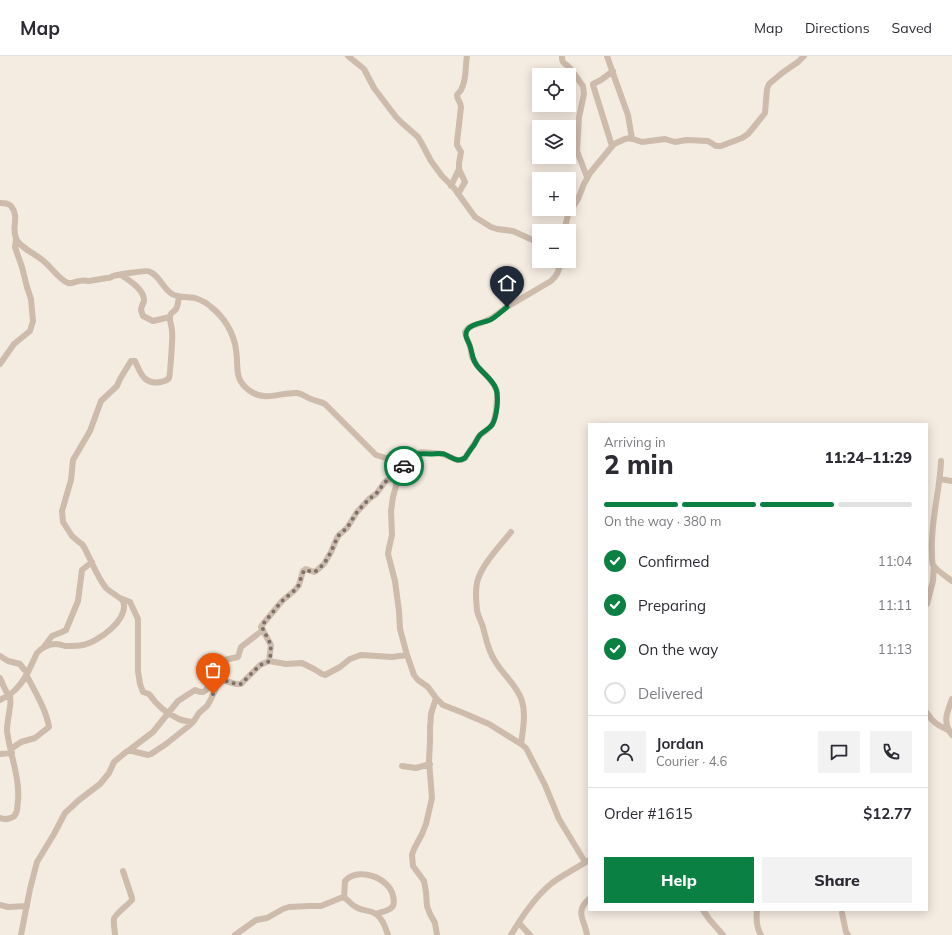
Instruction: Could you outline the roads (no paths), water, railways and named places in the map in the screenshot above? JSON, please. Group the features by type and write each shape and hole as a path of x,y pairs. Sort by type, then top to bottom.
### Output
{"street":[{"path":"348,56 364,69 374,88 396,117 418,137 431,161 475,217 491,227 513,231 532,240"},
{"path":"458,194 465,182 459,163 461,152 457,144 461,107 457,95 463,84 467,56"},
{"path":"562,56 563,62 570,68 583,86 584,94 579,117 577,151 587,177"},
{"path":"608,56 628,115 632,139"},
{"path":"566,224 568,215 578,199 587,177 612,146 619,141 630,138 642,142 665,139 675,142 686,140 708,141 716,146 721,146 742,138 748,134 765,113 767,89 769,84 782,72 798,62 804,56"},
{"path":"612,146 593,85 613,71"},
{"path":"451,186 460,169"},
{"path":"0,203 9,204 16,215 15,247 31,299 33,321 30,331 14,344 0,364"},
{"path":"16,239 19,243 49,265 68,283 109,278 147,270 159,279 170,293 179,297 196,298 206,302 217,312 230,329 237,351 238,374 243,384 250,392 267,397 295,393 302,394 321,402 325,404 376,455 394,458"},
{"path":"270,661 271,645 262,627 266,620 282,601 299,585 302,574 305,570 314,572 324,564 339,535 347,528 357,512 369,499 376,494 385,482 396,476 410,457 423,452 432,454 439,453 457,460 461,460 465,458 480,435 492,425 497,404 497,391 472,357 465,332 468,328 492,318 507,307 550,281 558,273 559,268"},
{"path":"121,275 132,282 142,293 144,299 141,310 142,314 146,318 153,321 170,317"},
{"path":"179,297 176,310 170,314 172,338 170,375 168,379 157,383 148,382 142,376 135,361 131,361 120,378 117,386 101,401 90,431 73,460 71,480 62,511 63,522 72,536 82,544 105,587 116,597 129,601 138,618 138,671 142,690 144,693 149,694 153,700 168,713 176,718 193,722"},
{"path":"928,600 934,575 931,544 941,461"},
{"path":"396,476 396,486 391,511 392,535 388,548 388,554 395,581 400,629 414,675 428,687 443,705 482,720 526,748 545,785 555,811 563,826 587,861 561,877 543,891 511,935"},
{"path":"940,479 952,481"},
{"path":"511,532 491,556 480,575 477,584 476,599 477,611 490,652 522,699 524,716 521,744"},
{"path":"0,700 16,689 27,673 37,653 52,636 66,630 78,601 82,570 92,562"},
{"path":"934,566 952,581"},
{"path":"43,648 55,644 65,646 84,645 104,634 120,619 123,601 120,598"},
{"path":"21,935 37,862 65,813 100,784 109,773 114,762 153,732 178,700 195,690 202,692 205,691 214,672 222,669 221,663 224,660 237,658 241,647 263,630"},
{"path":"128,751 148,755 151,754 177,736 193,722 199,713 207,706 217,686 222,680 241,684 260,665 270,661 286,664 302,664 326,675 350,659 361,655 392,657 407,654"},
{"path":"0,656 8,661 20,664 26,671 43,707 49,728 35,738 21,742 11,751 0,754"},
{"path":"0,678 9,695 10,704 7,730 18,786 16,812 14,816 11,818 0,818"},
{"path":"436,698 431,714 430,764 432,798 426,824 412,854 412,861 413,866 424,881 427,906 435,923 437,935"},
{"path":"950,733 946,724 950,714 952,699"},
{"path":"928,715 935,724 950,733"},
{"path":"402,766 416,768 430,764"},
{"path":"115,935 114,916 132,900 123,871"},
{"path":"344,898 345,881 352,875 364,874 381,880 390,887 394,901 390,908 376,914"},
{"path":"235,935 256,920 267,918 283,909 289,907 321,906 344,898 346,898 355,907 376,914 383,922 388,935"},
{"path":"586,935 580,915 584,904 588,900"},
{"path":"0,905 27,906"},
{"path":"704,911 723,935"},
{"path":"758,911 757,922 761,935"},
{"path":"842,913 848,935"},
{"path":"519,923 530,935"}]}
